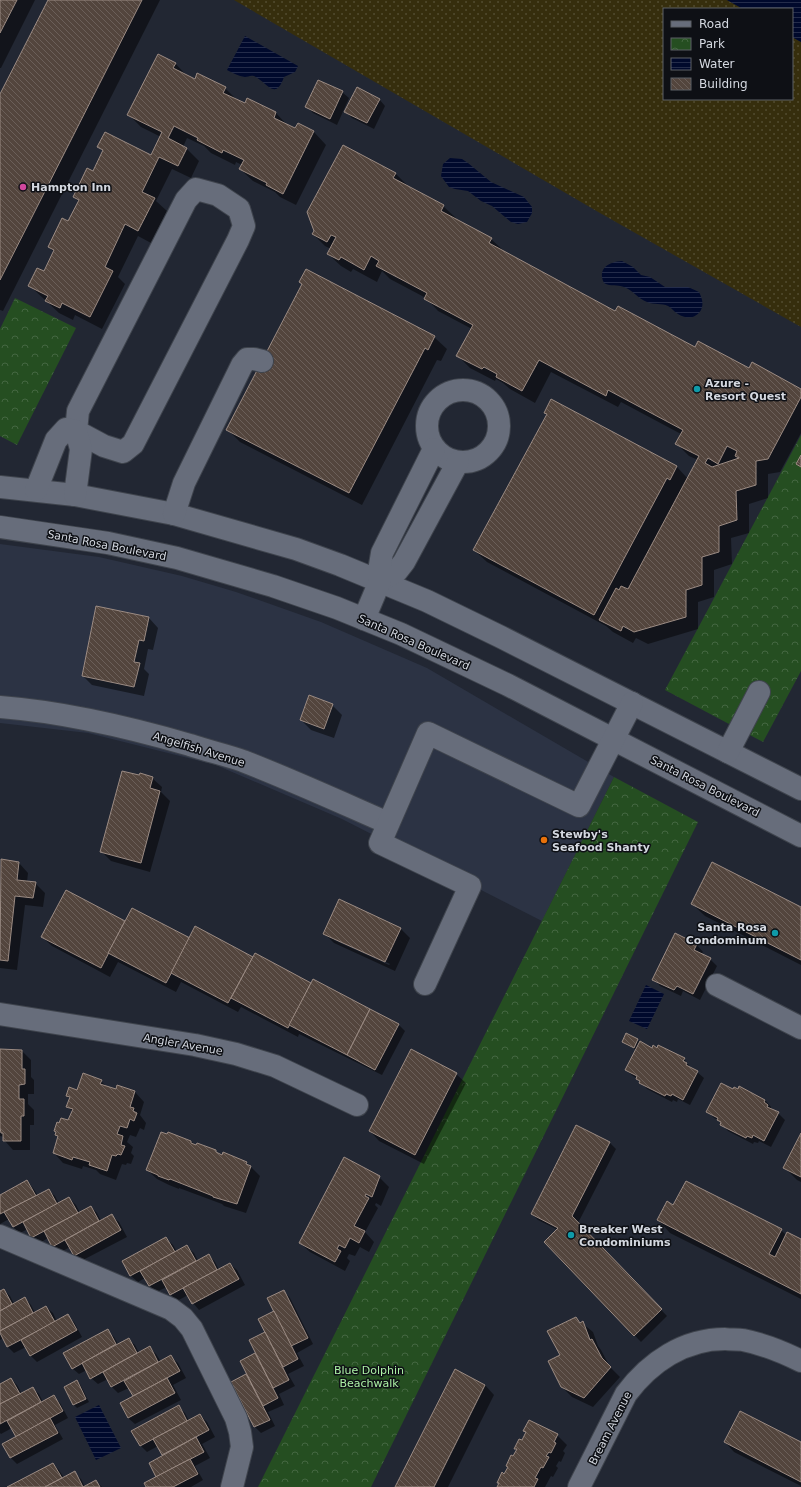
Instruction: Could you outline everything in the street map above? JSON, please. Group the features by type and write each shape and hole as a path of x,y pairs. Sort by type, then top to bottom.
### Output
{"street":[{"path":"36,490 56,440 66,429 76,431 104,446 123,452 133,444 244,226 239,208 218,195 196,189 186,200 78,411 76,431 81,449 75,495"},
{"path":"174,514 184,483 242,365 247,359 254,358 262,361"},
{"path":"454,391 468,391 481,395 492,404 498,417 499,431 495,445 485,456 472,462 458,462 445,458 434,448 428,436 427,421 432,408 441,397 454,391"},
{"path":"364,619 380,581 382,553 434,448"},
{"path":"380,581 396,571 404,562 458,462"},
{"path":"0,487 75,495 174,514 296,549 380,581 427,601 488,630 801,789"},
{"name":"Santa Rosa Boulevard","path":"0,527 108,543 177,558 273,586 337,608 408,638 508,686 801,836"},
{"path":"728,752 759,692"},
{"path":"425,984 470,886 380,843 428,733 579,806 632,703"},
{"name":"Angelfish Avenue","path":"0,706 27,709 108,723 227,756 282,777 388,823"},
{"path":"717,985 801,1028"},
{"name":"Angler Avenue","path":"0,1014 195,1045 236,1054 275,1066 357,1105"},
{"path":"0,1236 171,1309 183,1318 192,1329 236,1418 242,1446 232,1487"},
{"name":"Bream Avenue","path":"580,1487 626,1394 636,1381 655,1363 669,1354 690,1344 709,1340 742,1340 782,1351 801,1361"}],"shaded area":[{"path":"0,544 99,557 182,576 236,592 321,622 427,668 614,777 542,921 342,819 216,765 88,733 0,723"}],"sand":[{"path":"234,0 727,0 741,8 663,8 663,100 793,100 793,38 801,42 801,327 600,213"}],"green space":[{"path":"15,298 76,328 17,445 0,436 0,329"},
{"path":"801,435 801,671 763,742 665,690"},
{"name":"Blue Dolphin Beachwalk","path":"614,777 698,822 371,1487 258,1487"}],"water":[{"path":"727,0 801,0 801,42 793,38 793,8 741,8"},
{"path":"245,36 298,66 295,72 284,77 281,84 274,89 270,88 254,76 242,77 227,70"},
{"path":"450,158 462,159 491,182 524,197 532,207 532,213 527,222 518,224 511,222 492,206 481,201 468,191 449,187 441,176 443,164"},
{"path":"622,261 633,267 641,275 650,277 665,287 688,287 699,292 702,301 701,310 694,317 684,317 668,306 644,301 624,287 604,283 602,278 603,270 609,264"},
{"path":"646,985 664,994 647,1029 629,1021"},
{"path":"99,1405 121,1448 96,1460 75,1417"}],"building":[{"path":"0,0 17,0 0,33"},
{"name":"Hampton Inn","path":"48,0 142,0 0,280 0,94"},
{"path":"158,54 176,63 173,68 195,79 197,73 226,87 223,93 245,103 247,98 276,112 274,118 295,128 298,123 314,131 283,194 266,185 267,183 239,169 244,160 223,150 222,153 197,140 198,138 174,126 168,138 187,148 178,166 159,157 142,192 155,198 138,231 125,224 105,267 113,271 90,317 62,303 60,308 45,301 48,296 28,286 37,268 44,271 54,250 48,247 62,218 68,221 79,200 73,197 87,168 93,171 103,150 97,147 105,132 151,155 162,132 127,115"},
{"path":"318,80 343,91 330,119 305,107"},
{"path":"357,87 380,99 367,123 344,112"},
{"name":"Azure - Resort Quest","path":"343,145 396,173 393,178 444,205 441,211 492,238 489,243 615,311 618,306 695,347 698,341 749,368 752,362 801,389 801,397 768,459 756,461 756,485 736,491 737,520 719,526 719,552 702,557 702,585 686,590 686,617 634,632 623,626 621,631 599,620 616,588 619,590 621,586 628,589 699,456 675,444 683,430 608,390 606,396 539,360 522,391 496,377 497,374 484,367 482,369 456,356 473,325 424,299 427,293 376,266 379,261 371,256 364,270 341,257 339,260 327,254 336,237 331,235 327,242 312,234 314,231 307,212","holes":["727,446 737,451 735,456 739,458 712,467 705,463 708,458 718,464"]},
{"path":"306,269 435,336 428,350 425,348 349,493 226,430 302,284 299,282"},
{"path":"551,399 677,466 670,480 667,478 594,615 473,550 547,414 544,413"},
{"path":"801,455 801,467 796,464"},
{"path":"96,606 149,617 144,641 139,640 134,662 140,663 134,687 82,676"},
{"path":"309,695 333,704 324,729 300,720"},
{"path":"122,771 139,775 140,773 153,777 150,788 160,791 141,863 100,852"},
{"path":"1,859 19,862 17,880 36,882 33,898 15,896 8,961 0,960"},
{"name":"Santa Rosa Condominum","path":"712,862 801,907 801,960 691,904"},
{"path":"66,890 125,921 101,968 41,937"},
{"path":"339,899 401,928 385,962 323,934"},
{"path":"132,908 190,938 166,983 108,953"},
{"path":"195,926 253,957 228,1003 171,973"},
{"name":"Santa Rosa Condominum","path":"675,933 697,944 694,950 711,958 693,994 677,986 674,990 652,980"},
{"path":"255,953 311,983 288,1028 231,998"},
{"path":"313,979 370,1009 347,1055 289,1025"},
{"path":"370,1009 399,1024 375,1070 347,1055"},
{"path":"626,1033 638,1039 634,1048 622,1042"},
{"path":"640,1041 652,1048 653,1045 657,1048 658,1045 685,1058 683,1061 687,1063 686,1065 698,1071 683,1100 672,1094 671,1096 666,1094 665,1096 639,1083 640,1081 636,1079 637,1076 625,1070"},
{"path":"0,1049 22,1050 22,1069 25,1069 25,1084 19,1085 19,1099 24,1099 24,1116 21,1116 21,1141 3,1141 3,1133 1,1133"},
{"path":"411,1049 457,1073 415,1155 369,1131"},
{"path":"83,1073 102,1080 100,1084 116,1089 117,1085 135,1091 130,1107 134,1108 133,1111 137,1113 134,1121 130,1119 127,1128 120,1126 117,1134 123,1136 121,1145 125,1146 121,1155 112,1155 107,1171 89,1165 90,1162 73,1157 72,1160 53,1153 58,1136 55,1135 56,1132 54,1131 57,1122 59,1123 61,1118 68,1120 73,1109 66,1107 70,1097 66,1096 69,1087 77,1090"},
{"path":"721,1083 733,1089 734,1087 738,1089 739,1086 765,1100 764,1102 768,1105 767,1107 779,1112 764,1141 753,1135 752,1138 747,1136 746,1138 720,1125 721,1122 717,1120 718,1118 706,1112"},
{"name":"Breaker West Condominiums","path":"576,1125 610,1142 572,1216 662,1309 634,1336 544,1242 558,1228 531,1214"},
{"path":"161,1132 167,1134 168,1132 191,1141 191,1143 196,1145 197,1143 216,1150 216,1152 222,1155 223,1152 247,1162 246,1164 251,1166 237,1204 213,1197 146,1170"},
{"path":"801,1133 801,1177 783,1168"},
{"path":"344,1157 380,1176 372,1197 366,1194 365,1196 369,1198 354,1226 365,1231 359,1243 350,1238 345,1248 339,1245 337,1249 341,1251 335,1262 299,1243"},
{"path":"27,1180 36,1196 0,1214 0,1195"},
{"path":"686,1181 782,1229 769,1254 775,1257 787,1232 801,1239 801,1294 657,1220 667,1201 673,1205"},
{"path":"49,1189 57,1204 13,1227 4,1212"},
{"path":"69,1197 78,1213 31,1238 23,1222"},
{"path":"91,1206 99,1221 52,1247 44,1231"},
{"path":"112,1214 121,1230 74,1256 65,1240"},
{"path":"166,1237 175,1252 130,1276 122,1261"},
{"path":"187,1245 196,1261 149,1286 140,1271"},
{"path":"209,1254 217,1270 170,1295 162,1280"},
{"path":"230,1263 239,1279 192,1304 183,1288"},
{"path":"4,1289 12,1304 0,1311 0,1291"},
{"path":"284,1290 308,1338 291,1346 267,1298"},
{"path":"25,1297 33,1313 0,1331 0,1311"},
{"path":"46,1306 55,1322 7,1347 0,1331"},
{"path":"274,1311 298,1359 283,1367 258,1319"},
{"path":"68,1314 77,1330 30,1356 21,1340"},
{"path":"576,1317 580,1323 583,1321 590,1340 592,1339 602,1358 611,1367 584,1398 561,1387 548,1361 560,1355 547,1331"},
{"path":"108,1329 116,1344 72,1369 63,1353"},
{"path":"265,1332 289,1380 273,1388 249,1340"},
{"path":"129,1338 137,1353 90,1379 82,1363"},
{"path":"150,1346 158,1362 111,1387 103,1372"},
{"path":"255,1353 278,1398 263,1406 240,1361"},
{"path":"171,1355 180,1371 133,1396 124,1381"},
{"path":"455,1369 485,1385 434,1487 395,1487"},
{"path":"246,1374 270,1420 254,1427 231,1382"},
{"path":"11,1378 20,1394 0,1404 0,1384"},
{"path":"167,1378 175,1393 128,1418 120,1403"},
{"path":"77,1380 86,1399 73,1405 64,1387"},
{"path":"33,1387 41,1402 0,1424 0,1404"},
{"path":"54,1395 63,1411 16,1437 7,1421"},
{"path":"179,1405 187,1421 140,1446 131,1431"},
{"path":"740,1411 801,1442 801,1482 724,1442"},
{"path":"200,1414 209,1430 162,1455 153,1439"},
{"path":"50,1418 58,1433 10,1458 2,1444"},
{"path":"529,1420 558,1434 554,1442 556,1443 551,1453 549,1452 546,1456 549,1457 535,1478 538,1479 534,1487 497,1487 499,1483 497,1483 502,1472 504,1474 508,1467 506,1466 511,1455 513,1456 517,1449 514,1449 519,1439 522,1440 526,1432 523,1431"},
{"path":"196,1437 204,1452 156,1477 149,1463"},
{"path":"190,1459 198,1474 173,1487 146,1487 144,1483"},
{"path":"53,1463 62,1478 45,1487 7,1487"},
{"path":"75,1471 83,1487 45,1487 62,1478"},
{"path":"96,1480 100,1487 83,1487"}],"place":[{"name":"Hampton Inn","path":"23,187"},
{"name":"Azure - Resort Quest","path":"697,389"},
{"name":"Stewby's Seafood Shanty","path":"544,840"},
{"name":"Santa Rosa Condominum","path":"775,933"},
{"name":"Breaker West Condominiums","path":"571,1235"}]}
